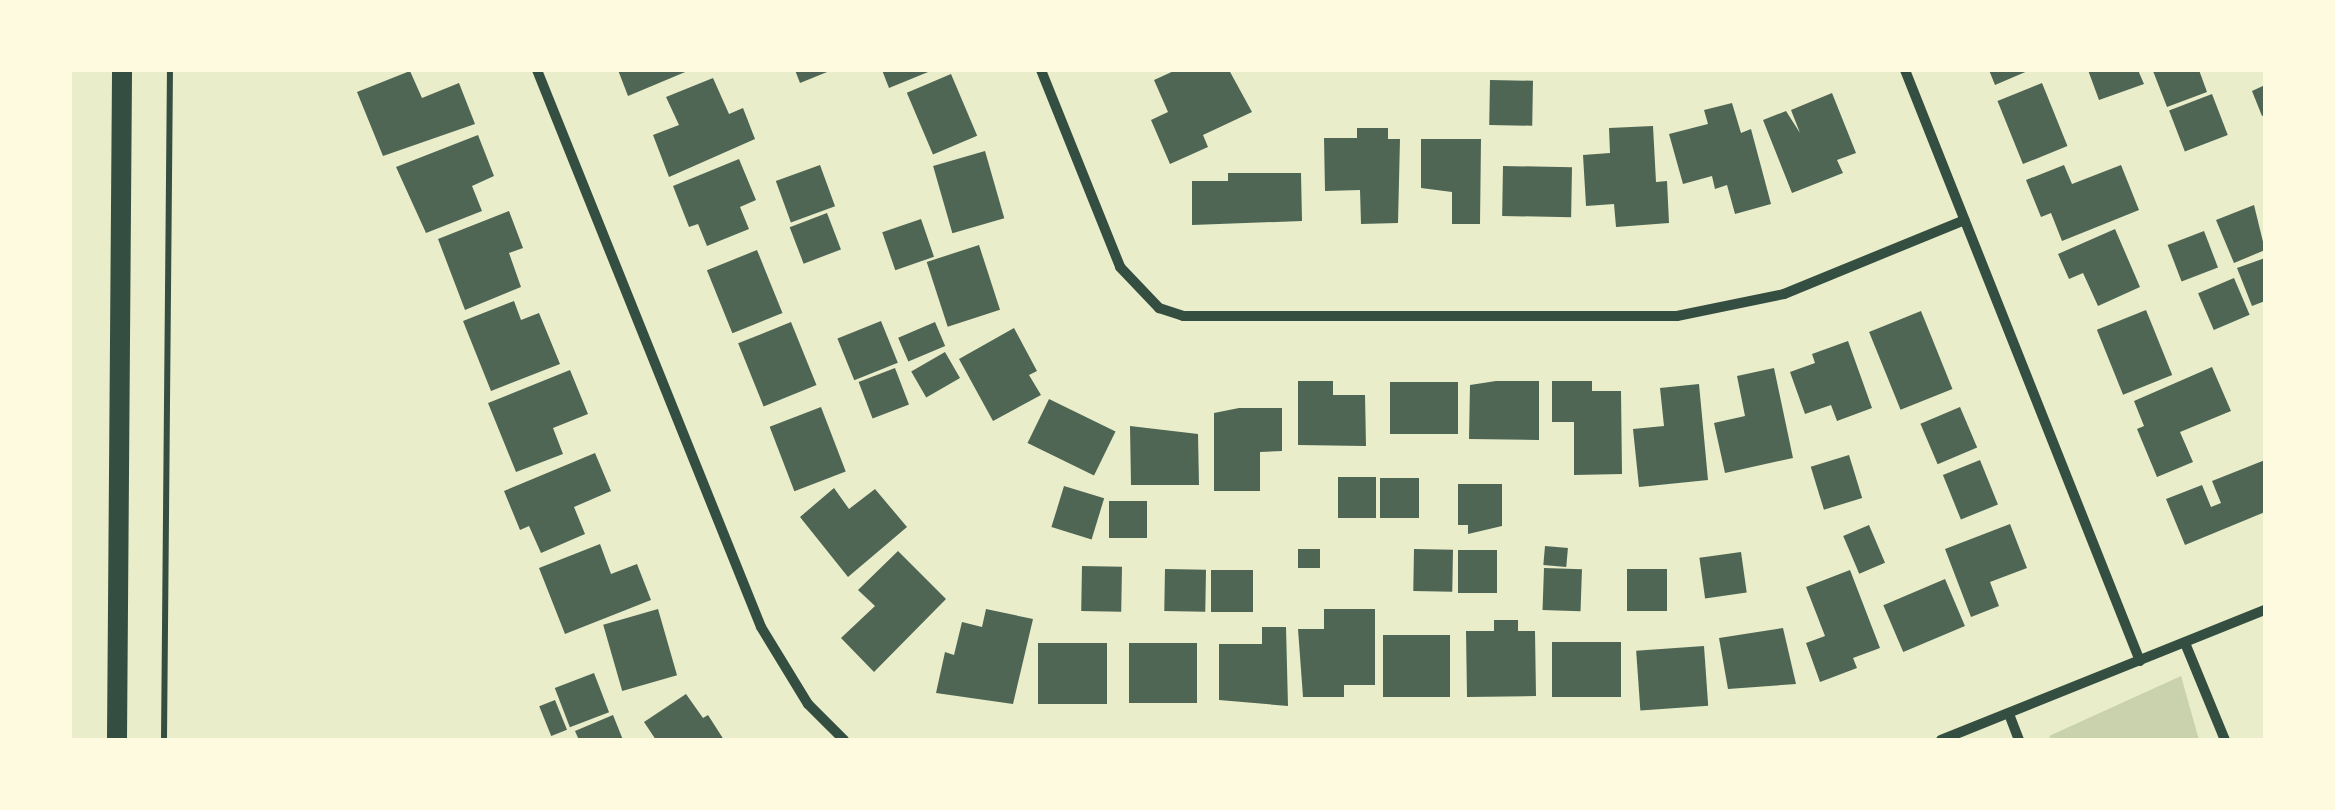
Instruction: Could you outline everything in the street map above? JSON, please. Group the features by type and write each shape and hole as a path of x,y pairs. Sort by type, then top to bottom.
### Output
{"main road":[{"path":"117,740 122,70"}],"street":[{"path":"537,70 761,627 808,704 844,740"},
{"path":"1041,70 1120,268 1159,308 1206,319 1677,316 1784,294 1964,220"},
{"path":"1905,70 2140,661"},
{"path":"1941,740 2265,610"},
{"path":"2185,643 2225,740"},
{"path":"2009,714 2019,740"}],"path":[{"path":"164,740 170,70"}],"green space":[{"path":"2181,676 2199,740 2051,740 2049,736"}],"building":[{"path":"618,70 690,70 628,96"},
{"path":"795,70 832,70 800,83"},
{"path":"882,70 933,70 889,88"},
{"path":"1176,70 1229,70 1252,112 1203,135 1208,147 1170,164 1151,120 1168,112 1154,80"},
{"path":"1989,70 2030,70 1995,85"},
{"path":"2088,70 2138,70 2144,84 2099,100"},
{"path":"2199,70 2207,92 2167,107 2153,71"},
{"path":"410,71 422,98 459,83 475,124 383,156 357,92"},
{"path":"951,74 977,136 933,154 907,93"},
{"path":"713,78 729,114 743,108 755,139 669,177 653,135 679,125 666,97"},
{"path":"1490,80 1533,81 1532,126 1489,125"},
{"path":"2042,83 2067,146 2023,164 1997,101"},
{"path":"2265,85 2265,115 2262,116 2252,91"},
{"path":"1832,93 1856,153 1837,160 1843,173 1792,193 1763,120 1786,111 1800,133 1791,110"},
{"path":"2212,94 2228,135 2185,152 2169,110"},
{"path":"1732,103 1741,133 1751,129 1771,204 1735,214 1727,185 1715,189 1712,176 1683,184 1669,134 1708,124 1704,110"},
{"path":"1653,126 1656,182 1667,181 1669,223 1616,227 1614,204 1586,206 1583,155 1610,153 1609,128"},
{"path":"1357,128 1388,128 1388,139 1400,139 1398,223 1361,224 1360,190 1325,191 1324,138 1357,138"},
{"path":"478,135 494,176 472,186 482,211 426,233 396,167"},
{"path":"1421,139 1481,139 1480,224 1452,224 1452,192 1421,188"},
{"path":"985,151 1004,218 952,233 933,166"},
{"path":"739,159 756,200 740,207 749,229 707,246 698,224 689,227 673,186"},
{"path":"820,165 835,206 791,222 776,181"},
{"path":"2064,165 2072,184 2121,165 2139,210 2062,241 2051,213 2041,217 2026,180"},
{"path":"1503,166 1572,167 1571,217 1502,216"},
{"path":"1228,173 1301,173 1302,221 1192,225 1192,181 1228,181"},
{"path":"2254,205 2265,250 2234,263 2216,220"},
{"path":"509,211 523,248 509,253 521,287 465,310 438,239"},
{"path":"827,213 841,249 804,264 790,227"},
{"path":"921,219 934,257 895,270 882,232"},
{"path":"2115,229 2140,287 2098,306 2083,273 2069,279 2058,254"},
{"path":"2204,231 2218,267 2182,281 2168,245"},
{"path":"979,245 1000,310 948,327 927,262"},
{"path":"757,250 782,313 732,333 707,270"},
{"path":"2265,258 2265,301 2252,306 2237,268"},
{"path":"2234,278 2250,315 2214,330 2198,293"},
{"path":"514,301 521,320 539,313 560,364 491,391 463,321"},
{"path":"2146,310 2172,375 2123,395 2097,330"},
{"path":"1921,311 1952,389 1901,410 1869,332"},
{"path":"881,321 898,363 854,380 837,339"},
{"path":"791,322 816,385 764,406 738,343"},
{"path":"935,322 945,346 908,362 898,338"},
{"path":"1014,328 1037,371 1029,375 1041,395 993,421 959,359"},
{"path":"1848,341 1872,408 1837,421 1831,405 1805,414 1790,372 1815,363 1812,354"},
{"path":"945,352 960,378 926,397 911,372"},
{"path":"2212,367 2231,411 2180,432 2193,462 2157,477 2137,429 2144,426 2134,401"},
{"path":"895,368 909,404 873,418 859,382"},
{"path":"1774,368 1793,458 1725,473 1714,423 1745,416 1737,376"},
{"path":"570,370 588,414 553,428 563,454 516,472 488,403"},
{"path":"1298,381 1333,381 1333,395 1365,395 1366,446 1298,445"},
{"path":"1539,381 1539,440 1469,439 1470,385"},
{"path":"1552,381 1592,381 1592,391 1621,391 1622,474 1574,475 1574,422 1552,422"},
{"path":"1390,382 1458,382 1458,434 1390,434"},
{"path":"1699,384 1708,480 1639,487 1633,429 1664,426 1660,388"},
{"path":"1049,399 1116,431 1094,475 1028,443"},
{"path":"821,407 846,471 794,491 770,427"},
{"path":"1960,407 1977,448 1938,464 1920,424"},
{"path":"1239,408 1282,408 1282,451 1260,452 1260,491 1214,491 1214,413"},
{"path":"1130,426 1198,434 1199,485 1131,485"},
{"path":"595,453 611,491 574,507 585,534 541,553 529,526 520,530 504,491"},
{"path":"1849,455 1862,498 1824,510 1811,467"},
{"path":"1980,460 1998,505 1961,519 1943,475"},
{"path":"2265,460 2265,512 2185,545 2166,499 2202,485 2211,507 2221,503 2212,481"},
{"path":"1338,477 1376,477 1376,518 1338,518"},
{"path":"1380,478 1419,478 1419,518 1380,518"},
{"path":"1458,484 1502,484 1502,526 1468,534 1468,525 1458,525"},
{"path":"1064,486 1104,498 1092,539 1051,527"},
{"path":"834,488 849,509 875,489 907,527 848,577 800,517"},
{"path":"1109,501 1147,501 1147,538 1109,538"},
{"path":"2010,524 2027,568 1990,582 1999,606 1971,617 1945,549"},
{"path":"1869,525 1885,563 1859,574 1843,536"},
{"path":"600,544 611,574 637,564 651,600 565,634 539,568"},
{"path":"1545,546 1568,548 1566,567 1543,565"},
{"path":"1298,549 1320,549 1320,568 1298,568"},
{"path":"1414,549 1453,550 1452,592 1413,591"},
{"path":"1458,550 1497,550 1497,593 1458,593"},
{"path":"898,551 946,599 874,672 841,638 875,606 858,590"},
{"path":"1741,552 1747,593 1705,598 1699,558"},
{"path":"1082,566 1122,567 1121,612 1081,611"},
{"path":"1544,568 1582,569 1581,611 1543,610"},
{"path":"1165,569 1206,570 1205,612 1164,611"},
{"path":"1627,569 1667,569 1667,611 1627,611"},
{"path":"1211,570 1253,570 1253,612 1211,612"},
{"path":"1850,570 1880,648 1853,658 1857,668 1820,682 1806,643 1825,636 1806,587"},
{"path":"1945,579 1965,626 1903,652 1883,605"},
{"path":"658,609 677,675 622,691 603,625"},
{"path":"986,609 1033,619 1013,704 936,693 945,652 954,655 962,622 982,627"},
{"path":"1324,609 1375,609 1375,685 1344,685 1344,697 1303,697 1298,629 1324,629"},
{"path":"1494,620 1518,620 1518,631 1535,631 1536,696 1467,697 1466,631 1494,631"},
{"path":"1262,627 1286,627 1288,706 1219,700 1219,644 1262,644"},
{"path":"1783,628 1796,684 1728,689 1719,638"},
{"path":"1383,635 1450,635 1450,697 1383,697"},
{"path":"1552,642 1621,642 1621,697 1552,697"},
{"path":"1038,643 1107,643 1107,704 1038,704"},
{"path":"1129,643 1197,643 1197,703 1129,703"},
{"path":"1704,646 1708,706 1640,711 1636,651"},
{"path":"594,673 609,712 570,727 555,688"},
{"path":"686,694 703,718 708,715 724,740 656,740 644,722"},
{"path":"555,700 567,730 551,736 539,706"},
{"path":"613,715 623,740 579,740 575,731"}]}
